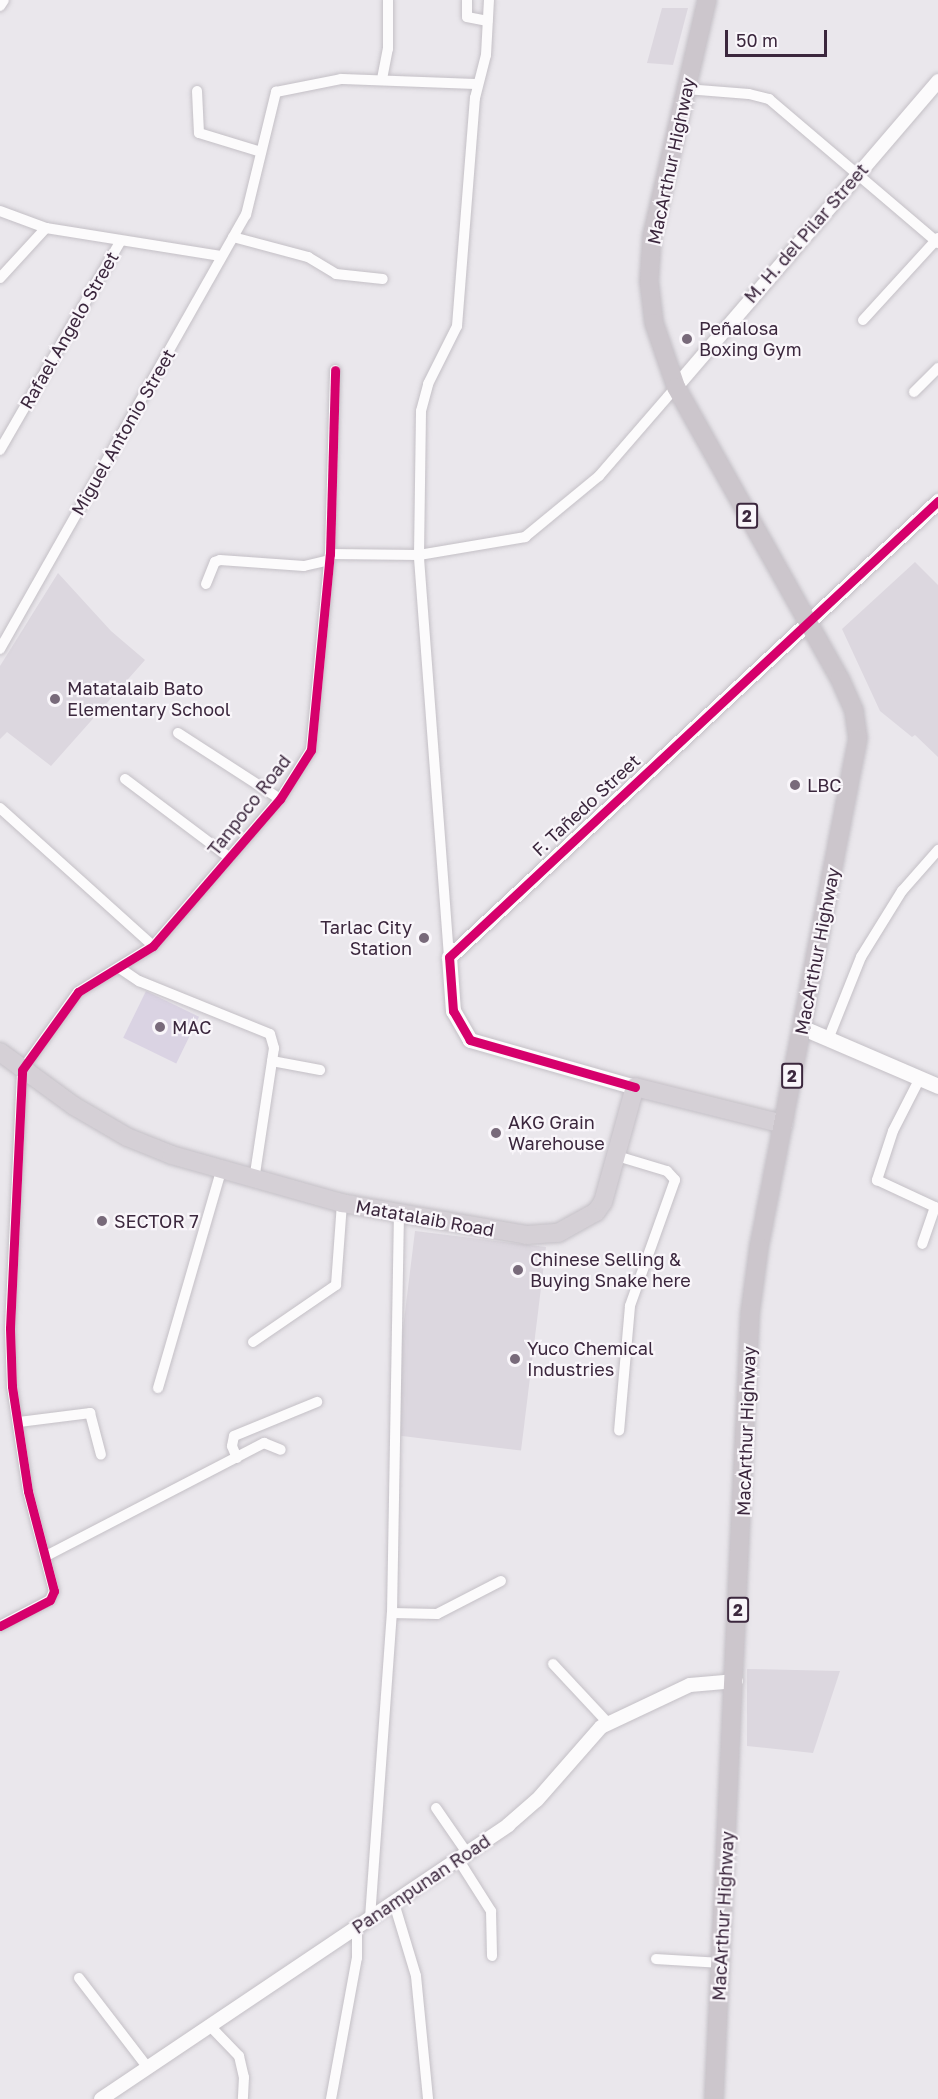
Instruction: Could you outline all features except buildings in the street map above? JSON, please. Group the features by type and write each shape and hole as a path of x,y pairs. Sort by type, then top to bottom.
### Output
{"highway":[{"name":"MacArthur Highway","path":"706,0 652,236 649,281 654,323 676,387 840,679 854,711 858,738 759,1247 750,1314 736,1681 714,2099"}],"main road":[{"name":"F. Tañedo Street","path":"449,957 806,621 938,501"},
{"path":"449,957 453,1011 470,1040 635,1087 783,1124"},
{"path":"801,1028 829,1037 937,1085"},
{"name":"Matatalaib Road","path":"0,1052 22,1070 127,1137 221,1171 342,1203 491,1231 527,1235 558,1233 596,1212 603,1202 635,1087"}],"street":[{"path":"0,6 4,0"},
{"path":"388,0 388,49 382,80 477,84"},
{"path":"467,0 467,17 488,21"},
{"path":"449,957 420,555 422,401 457,326 477,84 486,55 489,0"},
{"name":"Miguel Antonio Street","path":"2,642 246,215 276,92 341,79 382,80"},
{"name":"M. H. del Pilar Street","path":"676,387 938,81"},
{"path":"686,89 769,99 937,241 863,320"},
{"path":"197,91 199,133 261,152"},
{"path":"0,211 46,228 120,242 221,256"},
{"path":"0,278 46,228"},
{"path":"232,237 308,257 336,274 382,279"},
{"name":"Rafael Angelo Street","path":"0,450 120,242"},
{"path":"914,392 938,368"},
{"name":"Tanpoco Road","path":"22,1070 78,992 121,969 153,946 280,799 311,750 330,557 335,370"},
{"path":"206,584 215,562 220,560 304,566 330,557 420,555 503,543 535,531 599,476 676,387"},
{"path":"178,734 280,799"},
{"path":"125,779 230,858"},
{"path":"0,807 153,946"},
{"path":"829,1037 861,957 902,891 938,850"},
{"path":"121,969 139,981 270,1035 274,1048 254,1181"},
{"path":"272,1061 320,1070"},
{"path":"0,1626 53,1596 46,1556 28,1491 12,1386 10,1328 22,1070"},
{"path":"920,1078 893,1131 877,1180 935,1207 922,1244"},
{"path":"617,1156 666,1171 675,1180 630,1306 619,1431"},
{"path":"158,1388 221,1171"},
{"path":"253,1342 336,1285 342,1203"},
{"path":"370,1918 392,1613 399,1213"},
{"path":"237,1458 232,1446 234,1436 317,1402"},
{"path":"19,1422 90,1413 101,1455"},
{"path":"46,1556 264,1443 281,1450"},
{"path":"392,1613 437,1614 501,1581"},
{"path":"553,1664 608,1722"},
{"name":"Panampunan Road","path":"101,2099 462,1856 537,1800 589,1738 608,1722 690,1685 736,1681"},
{"path":"436,1808 491,1911 492,1956"},
{"path":"394,1903 416,1976 428,2099"},
{"path":"331,2099 357,1958 357,1928"},
{"path":"656,1959 721,1963"},
{"path":"79,1978 148,2068"},
{"path":"210,2026 239,2056 244,2077 243,2099"}],"shaded area":[{"path":"662,8 688,8 673,65 647,63"},
{"path":"915,562 938,585 938,757 915,735 912,737 880,711 842,629"},
{"name":"Matatalaib Bato Elementary School","path":"58,573 111,631 145,660 51,766 7,732 0,739 0,666"},
{"name":"MAC","path":"146,991 199,1017 176,1064 123,1038"},
{"path":"415,1231 546,1247 521,1451 390,1434"},
{"path":"747,1669 840,1671 813,1753 747,1746"}],"cycle path":[{"path":"0,1626 50,1600 54,1591 28,1491 12,1386 10,1328 22,1070 78,992 153,946 280,799 311,750 330,554 335,370"},
{"path":"635,1087 470,1040 453,1011 449,957 938,501"}],"place":[{"name":"Peñalosa Boxing Gym","path":"687,339"},
{"name":"Matatalaib Bato Elementary School","path":"55,699"},
{"name":"LBC","path":"795,785"},
{"name":"Tarlac City Station","path":"424,938"},
{"name":"MAC","path":"160,1027"},
{"name":"AKG Grain Warehouse","path":"496,1133"},
{"name":"SECTOR 7","path":"102,1221"},
{"name":"Chinese Selling & Buying Snake here","path":"518,1270"},
{"name":"Yuco Chemical Industries","path":"515,1359"}]}
